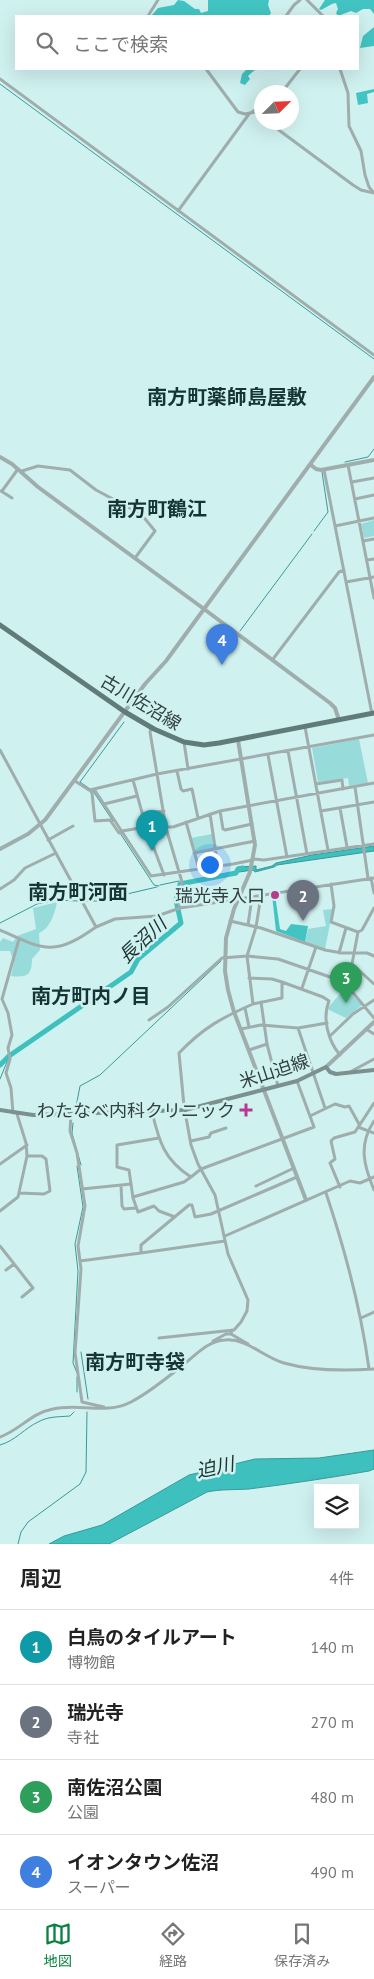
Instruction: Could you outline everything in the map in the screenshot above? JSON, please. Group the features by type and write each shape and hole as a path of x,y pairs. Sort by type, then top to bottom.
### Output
{"main road":[{"name":"古川佐沼線","path":"0,625 125,712 151,728 184,742 212,744 373,713"},
{"name":"米山迫線","path":"0,1110 15,1114 83,1114 185,1110 297,1081 326,1067 332,1074 374,1070"}],"street":[{"path":"149,15 158,0"},
{"path":"287,15 294,4 300,0"},
{"path":"307,0 322,15"},
{"path":"207,70 235,109 240,113 254,114"},
{"path":"287,85 299,70"},
{"path":"340,70 348,92 349,126 361,151 369,187 374,193"},
{"path":"0,79 374,355"},
{"path":"178,210 254,111"},
{"path":"279,130 353,186 374,193"},
{"path":"0,849 40,825 75,781 145,684 166,661 374,377"},
{"path":"0,457 20,470 38,488 273,659 330,703 335,708 339,720"},
{"path":"311,465 316,469 324,470 374,460"},
{"path":"348,465 358,520 372,578 374,598"},
{"path":"12,498 1,491 20,470 38,466 70,470 96,490 140,514 155,531 135,558"},
{"path":"324,470 373,713"},
{"path":"352,482 374,478"},
{"path":"355,498 374,495"},
{"path":"335,526 374,518"},
{"path":"363,541 374,538"},
{"path":"367,560 374,558"},
{"path":"273,659 339,572 344,570"},
{"path":"346,582 372,578"},
{"path":"305,727 328,850"},
{"path":"151,728 150,732 166,828 182,883 178,897 179,909"},
{"path":"162,733 185,740 212,744"},
{"path":"91,789 157,774 374,735"},
{"path":"238,740 255,841 250,872 238,899 226,938 226,980 234,1012 306,1200"},
{"path":"184,742 188,769"},
{"path":"0,750 96,927"},
{"path":"288,751 307,854"},
{"path":"268,755 287,857"},
{"path":"177,771 181,789 183,791 192,789 198,818"},
{"path":"133,780 146,827 164,874"},
{"path":"316,784 342,780 343,789"},
{"path":"75,781 91,789 104,804 150,875 199,870 253,860 374,844"},
{"path":"121,832 146,827 166,828 220,811 374,783"},
{"path":"355,787 359,804 364,855 374,893"},
{"path":"91,789 95,821 110,820 121,832"},
{"path":"104,804 137,796"},
{"path":"321,811 374,802"},
{"path":"340,808 347,847"},
{"path":"142,814 164,811"},
{"path":"220,811 225,830 252,824"},
{"path":"210,814 218,867"},
{"path":"186,822 199,870"},
{"path":"48,840 73,826"},
{"path":"194,853 255,841"},
{"path":"0,889 14,880 30,864 56,853"},
{"path":"0,930 44,948 62,947 75,942 96,927 115,919 157,916 179,909 371,878"},
{"path":"331,884 334,906 331,922 358,932"},
{"path":"253,1004 247,956 256,927 261,896"},
{"path":"248,925 252,897"},
{"path":"374,908 361,931 358,932 353,953 353,966 374,984"},
{"path":"230,921 256,927 339,953 374,956"},
{"path":"339,953 346,928"},
{"path":"0,1211 18,1197 27,1156 26,1145 15,1114 11,1088 6,1073 10,1056 8,1048 12,1035 8,1013 2,998 19,939"},
{"path":"302,988 316,947"},
{"path":"149,1020 168,1007 222,958 247,956 278,959 338,981 365,1005 374,1018"},
{"path":"249,978 272,979 316,993 329,1001 326,1011 326,1023 330,1037 340,1055"},
{"path":"0,1437 11,1432 32,1416 52,1409 108,1409 119,1407 134,1400 206,1346 232,1332 241,1322 247,1311 248,1300 229,1256 215,1195 201,1169 191,1141 185,1110 179,1053 205,1028 234,1012 253,1004 282,998 282,982"},
{"path":"330,1037 348,1018 374,1000"},
{"path":"261,1002 267,1044 278,1086"},
{"path":"245,1008 249,1027"},
{"path":"326,1067 374,1022"},
{"path":"241,1029 265,1025 298,1028 326,1023"},
{"path":"298,1028 325,1108"},
{"path":"365,1029 374,1034"},
{"path":"249,1050 267,1044"},
{"path":"350,1072 374,1059"},
{"path":"133,1197 184,1182 201,1169 313,1127 314,1125 297,1081"},
{"path":"340,1186 330,1163 335,1158 331,1141 334,1138 355,1132 374,1103"},
{"path":"310,1116 335,1104 345,1107 350,1106 358,1126 374,1133"},
{"path":"152,1112 164,1152 172,1162 190,1177"},
{"path":"72,1114 70,1131 77,1153 85,1206 79,1240 80,1274 75,1361 79,1373 81,1400 84,1403 108,1409"},
{"path":"374,1121 368,1131 363,1154 365,1167 374,1190"},
{"path":"191,1141 209,1137 211,1133 226,1128"},
{"path":"160,1138 118,1145 117,1167 129,1170 133,1197 138,1212 154,1206 175,1217"},
{"path":"0,1164 26,1145"},
{"path":"19,1193 44,1194 50,1191 46,1159 42,1156 27,1156"},
{"path":"256,1186 294,1168"},
{"path":"141,1253 141,1245 189,1206 192,1205 196,1217 219,1211 297,1177"},
{"path":"224,1236 350,1182 360,1183 374,1177"},
{"path":"82,1189 131,1184"},
{"path":"121,1185 122,1206 124,1209 136,1208"},
{"path":"326,1193 360,1318 369,1369"},
{"path":"80,1261 225,1241"},
{"path":"0,1246 34,1288 22,1297"},
{"path":"6,1270 14,1264"},
{"path":"360,1318 374,1312"},
{"path":"159,1338 232,1332 265,1356 284,1363 355,1371 374,1369"},
{"path":"206,1346 217,1341 227,1340 250,1346"}],"shaded area":[{"path":"178,0 184,1 195,9 199,9 201,13 208,11 208,0 269,0 268,5 271,13 270,15 152,15 158,8 174,5"},
{"path":"325,0 374,0 374,14 370,9 363,9 356,13 351,11 337,15 336,3 321,10 319,9"},
{"path":"374,27 374,46 360,48 363,36"},
{"path":"246,70 255,70 248,76 250,79 245,85 240,83 242,74"},
{"path":"374,89 374,92 367,94 368,103 358,105 356,93"},
{"path":"374,520 374,536 364,538 361,524"},
{"path":"359,739 368,783 349,786 348,778 318,782 312,748"},
{"path":"212,834 214,848 195,852 191,838"},
{"path":"374,846 374,851 277,865 255,872 253,870 239,872 238,867 256,866 256,870 272,866 276,863 312,855"},
{"path":"272,895 275,895 280,929 286,931 291,924 308,926 305,942 276,931"},
{"path":"57,902 49,924 39,933 40,950 32,959 30,972 25,976 11,976 14,962 10,951 0,951 0,942 3,938 13,942 17,936 36,929 33,908"},
{"path":"333,909 325,949 305,942 308,929 326,926 323,910"},
{"path":"345,988 362,1005 346,1018 327,1009"},
{"name":"迫川","path":"374,1450 374,1469 369,1471 249,1489 207,1492 109,1544 49,1544 64,1536 102,1525 189,1475 255,1459 319,1458"}],"waterway":[{"path":"0,84 374,359"},
{"path":"345,462 368,457 374,449"},
{"path":"314,531 328,512 322,472"},
{"path":"240,631 312,534"},
{"path":"90,789 80,782 124,722"},
{"path":"93,791 113,821"},
{"path":"120,833 154,885 159,886"},
{"name":"長沼川","path":"0,1065 9,1056 131,972 138,959 181,923 176,900 180,884 236,873 238,869 243,868"},
{"path":"160,885 179,881"},
{"path":"83,901 97,901 157,887"},
{"path":"0,923 37,904 56,900 79,901"},
{"path":"76,1107 80,1086 100,1075 221,961"},
{"path":"0,1079 9,1057"},
{"path":"73,1123 72,1133 81,1165"},
{"path":"77,1166 83,1207 75,1244 78,1271 73,1363 77,1373"},
{"path":"81,1352 88,1399"},
{"path":"77,1377 77,1392"},
{"path":"0,1445 10,1441 42,1420 70,1416 74,1412"},
{"path":"18,1544 21,1532 28,1522 80,1484 86,1472 87,1412"}],"place":[{"name":"イオンタウン佐沼","path":"222,665"},
{"name":"白鳥のタイルアート","path":"152,851"},
{"name":"瑞光寺入口","path":"275,895"},
{"name":"瑞光寺","path":"303,921"},
{"name":"南佐沼公園","path":"346,1003"},
{"name":"わたなべ内科クリニック","path":"246,1110"}],"district":[{"name":"南方町薬師島屋敷","path":"227,397"},
{"name":"南方町鶴江","path":"157,509"},
{"name":"南方町河面","path":"78,892"},
{"name":"南方町内ノ目","path":"91,996"},
{"name":"南方町寺袋","path":"135,1362"}]}
